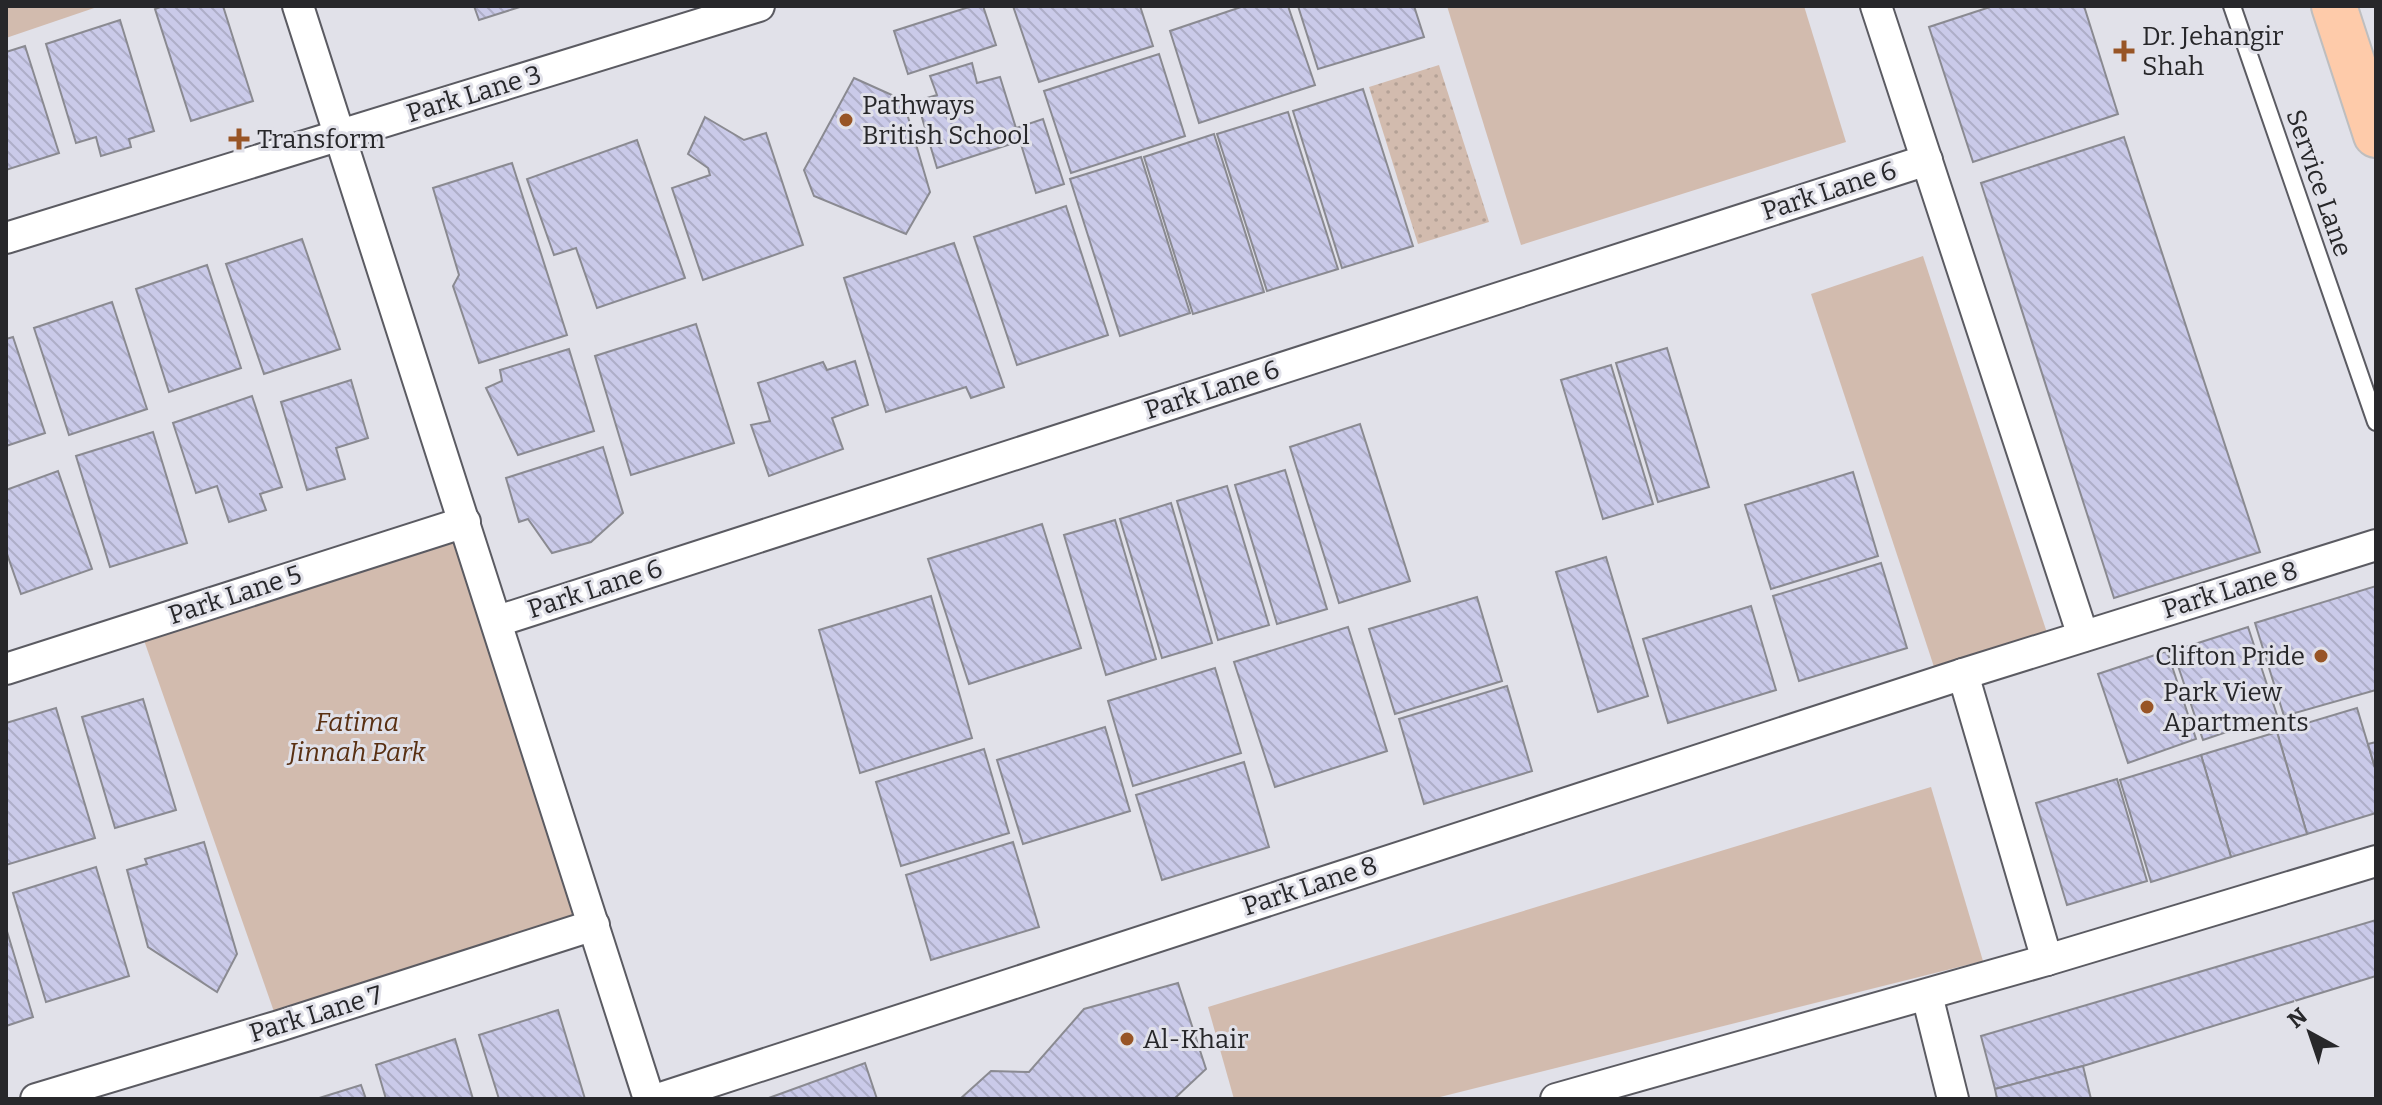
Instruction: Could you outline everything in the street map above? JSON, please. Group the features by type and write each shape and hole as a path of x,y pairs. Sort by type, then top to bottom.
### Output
{"main road":[{"path":"2334,6 2376,135"}],"street":[{"path":"298,6 649,1099"},
{"name":"Park Lane 3","path":"6,238 759,6"},
{"path":"1876,6 2083,636"},
{"name":"Park Lane 6","path":"498,621 1927,160"},
{"name":"Park Lane 5","path":"6,669 465,522"},
{"name":"Park Lane 8","path":"658,1099 1963,674 2376,545"},
{"path":"1963,674 2047,960"},
{"path":"1556,1099 1927,995 2376,861"},
{"name":"Park Lane 7","path":"36,1099 279,1026 594,925"},
{"path":"1927,995 1953,1099"}],"lane":[{"name":"Service Lane","path":"2232,6 2376,422"}],"green space":[{"path":"6,6 100,6 6,38"},
{"path":"1447,6 1804,6 1846,142 1521,245"},
{"path":"1439,65 1489,222 1418,244 1369,87"},
{"path":"1923,256 2050,642 1938,679 1811,294"},
{"name":"Fatima Jinnah Park","path":"465,522 594,925 279,1026 139,626"},
{"path":"1931,787 1983,961 1432,1099 1234,1099 1208,1007"}],"building":[{"path":"163,6 223,6 253,101 191,121 155,9"},
{"path":"474,6 523,6 479,20"},
{"path":"972,6 983,6 996,45 908,74 894,31"},
{"path":"1013,6 1140,6 1153,46 1039,82"},
{"path":"1244,6 1288,6 1315,85 1199,123 1170,31"},
{"path":"1298,6 1414,6 1424,37 1318,69"},
{"path":"1993,6 2084,6 2118,114 1973,162 1929,27"},
{"path":"120,20 154,131 129,139 131,147 101,156 96,137 76,143 46,44"},
{"path":"25,46 59,153 6,170 6,52"},
{"path":"1159,54 1185,136 1071,173 1044,91"},
{"path":"972,63 977,83 1000,77 1020,141 937,168 917,101 937,95 930,76"},
{"path":"854,78 903,100 930,192 906,234 814,196 804,170"},
{"path":"1363,89 1413,246 1342,268 1293,111"},
{"path":"1288,112 1338,269 1267,291 1217,134"},
{"path":"705,117 744,140 766,133 803,245 703,280 672,188 710,175 708,168 688,154"},
{"path":"1043,119 1064,184 1036,193 1016,128"},
{"path":"1214,134 1264,292 1193,314 1144,157"},
{"path":"2124,137 2260,552 2114,598 1981,183"},
{"path":"637,140 685,278 597,308 576,248 554,255 527,179"},
{"path":"1141,157 1190,313 1120,336 1070,179"},
{"path":"512,163 567,335 479,363 453,286 459,275 433,188"},
{"path":"1066,206 1108,335 1017,365 974,237"},
{"path":"302,239 340,349 264,374 226,264"},
{"path":"954,243 1004,387 971,398 966,387 886,412 844,278"},
{"path":"207,265 241,368 169,392 136,289"},
{"path":"112,302 147,409 69,435 34,328"},
{"path":"696,324 734,443 631,475 595,356"},
{"path":"13,337 45,433 6,446 6,339"},
{"path":"1667,348 1709,487 1658,502 1616,363"},
{"path":"569,349 594,431 518,455 486,388 502,381 500,370"},
{"path":"855,361 868,405 832,418 843,449 769,476 751,425 770,421 758,383 823,362 827,370"},
{"path":"1611,365 1653,504 1603,519 1561,380"},
{"path":"351,380 368,438 336,448 345,479 307,490 281,402"},
{"path":"252,396 282,487 260,494 266,510 229,522 217,486 196,493 173,423"},
{"path":"1360,424 1410,581 1339,603 1290,447"},
{"path":"153,432 187,543 110,567 76,456"},
{"path":"603,447 623,513 591,542 552,553 528,519 519,522 506,478"},
{"path":"1285,470 1327,609 1277,624 1235,485"},
{"path":"58,471 92,569 21,594 6,551 6,490"},
{"path":"1853,472 1878,556 1771,589 1745,505"},
{"path":"1227,486 1269,625 1218,640 1177,501"},
{"path":"1171,503 1212,643 1162,658 1120,519"},
{"path":"1115,520 1156,659 1106,675 1064,535"},
{"path":"1042,524 1081,648 969,684 928,559"},
{"path":"1606,557 1648,696 1598,712 1556,572"},
{"path":"1881,563 1907,648 1799,681 1773,596"},
{"name":"Clifton Pride","path":"2376,586 2376,690 2284,716 2255,623"},
{"path":"931,596 972,738 860,773 819,630"},
{"path":"1477,597 1502,681 1395,714 1369,629"},
{"path":"1751,606 1776,690 1668,723 1643,639"},
{"path":"1348,627 1387,751 1275,787 1234,662"},
{"path":"2248,627 2277,715 2203,740 2173,651"},
{"name":"Park View Apartments","path":"2167,651 2196,739 2128,763 2098,674"},
{"path":"1215,668 1241,753 1133,786 1108,701"},
{"path":"1507,686 1532,771 1424,804 1399,719"},
{"path":"143,699 176,810 115,828 82,717"},
{"path":"56,708 95,838 6,865 6,723"},
{"path":"2357,708 2376,771 2376,813 2307,834 2277,732"},
{"path":"1105,727 1130,811 1023,844 997,760"},
{"path":"2277,732 2307,834 2231,857 2201,755"},
{"path":"2376,742 2376,771 2368,744"},
{"path":"984,749 1009,833 901,866 876,782"},
{"path":"2201,755 2231,857 2151,882 2120,780"},
{"path":"1244,762 1269,847 1162,880 1136,795"},
{"path":"2117,779 2147,881 2067,905 2036,803"},
{"path":"204,842 237,954 217,992 148,947 127,870 147,864 145,859"},
{"path":"1013,842 1039,927 931,960 906,875"},
{"path":"96,867 129,976 46,1002 13,893"},
{"path":"2376,920 2376,976 2083,1066 1995,1089 1981,1036"},
{"path":"6,928 33,1017 6,1026"},
{"name":"Al-Khair","path":"1178,983 1206,1069 1174,1099 960,1099 991,1071 1029,1072 1084,1009"},
{"path":"558,1010 585,1099 499,1099 479,1035"},
{"path":"455,1039 473,1099 386,1099 376,1065"},
{"path":"865,1063 877,1099 766,1099"},
{"path":"2083,1066 2091,1099 1997,1099 1995,1089"},
{"path":"361,1085 366,1099 316,1099"}],"place":[{"name":"Dr. Jehangir Shah","path":"2124,51"},
{"name":"Pathways British School","path":"846,120"},
{"name":"Transform","path":"239,139"},
{"name":"Clifton Pride","path":"2321,656"},
{"name":"Park View Apartments","path":"2147,707"},
{"name":"Al-Khair","path":"1127,1039"}]}
